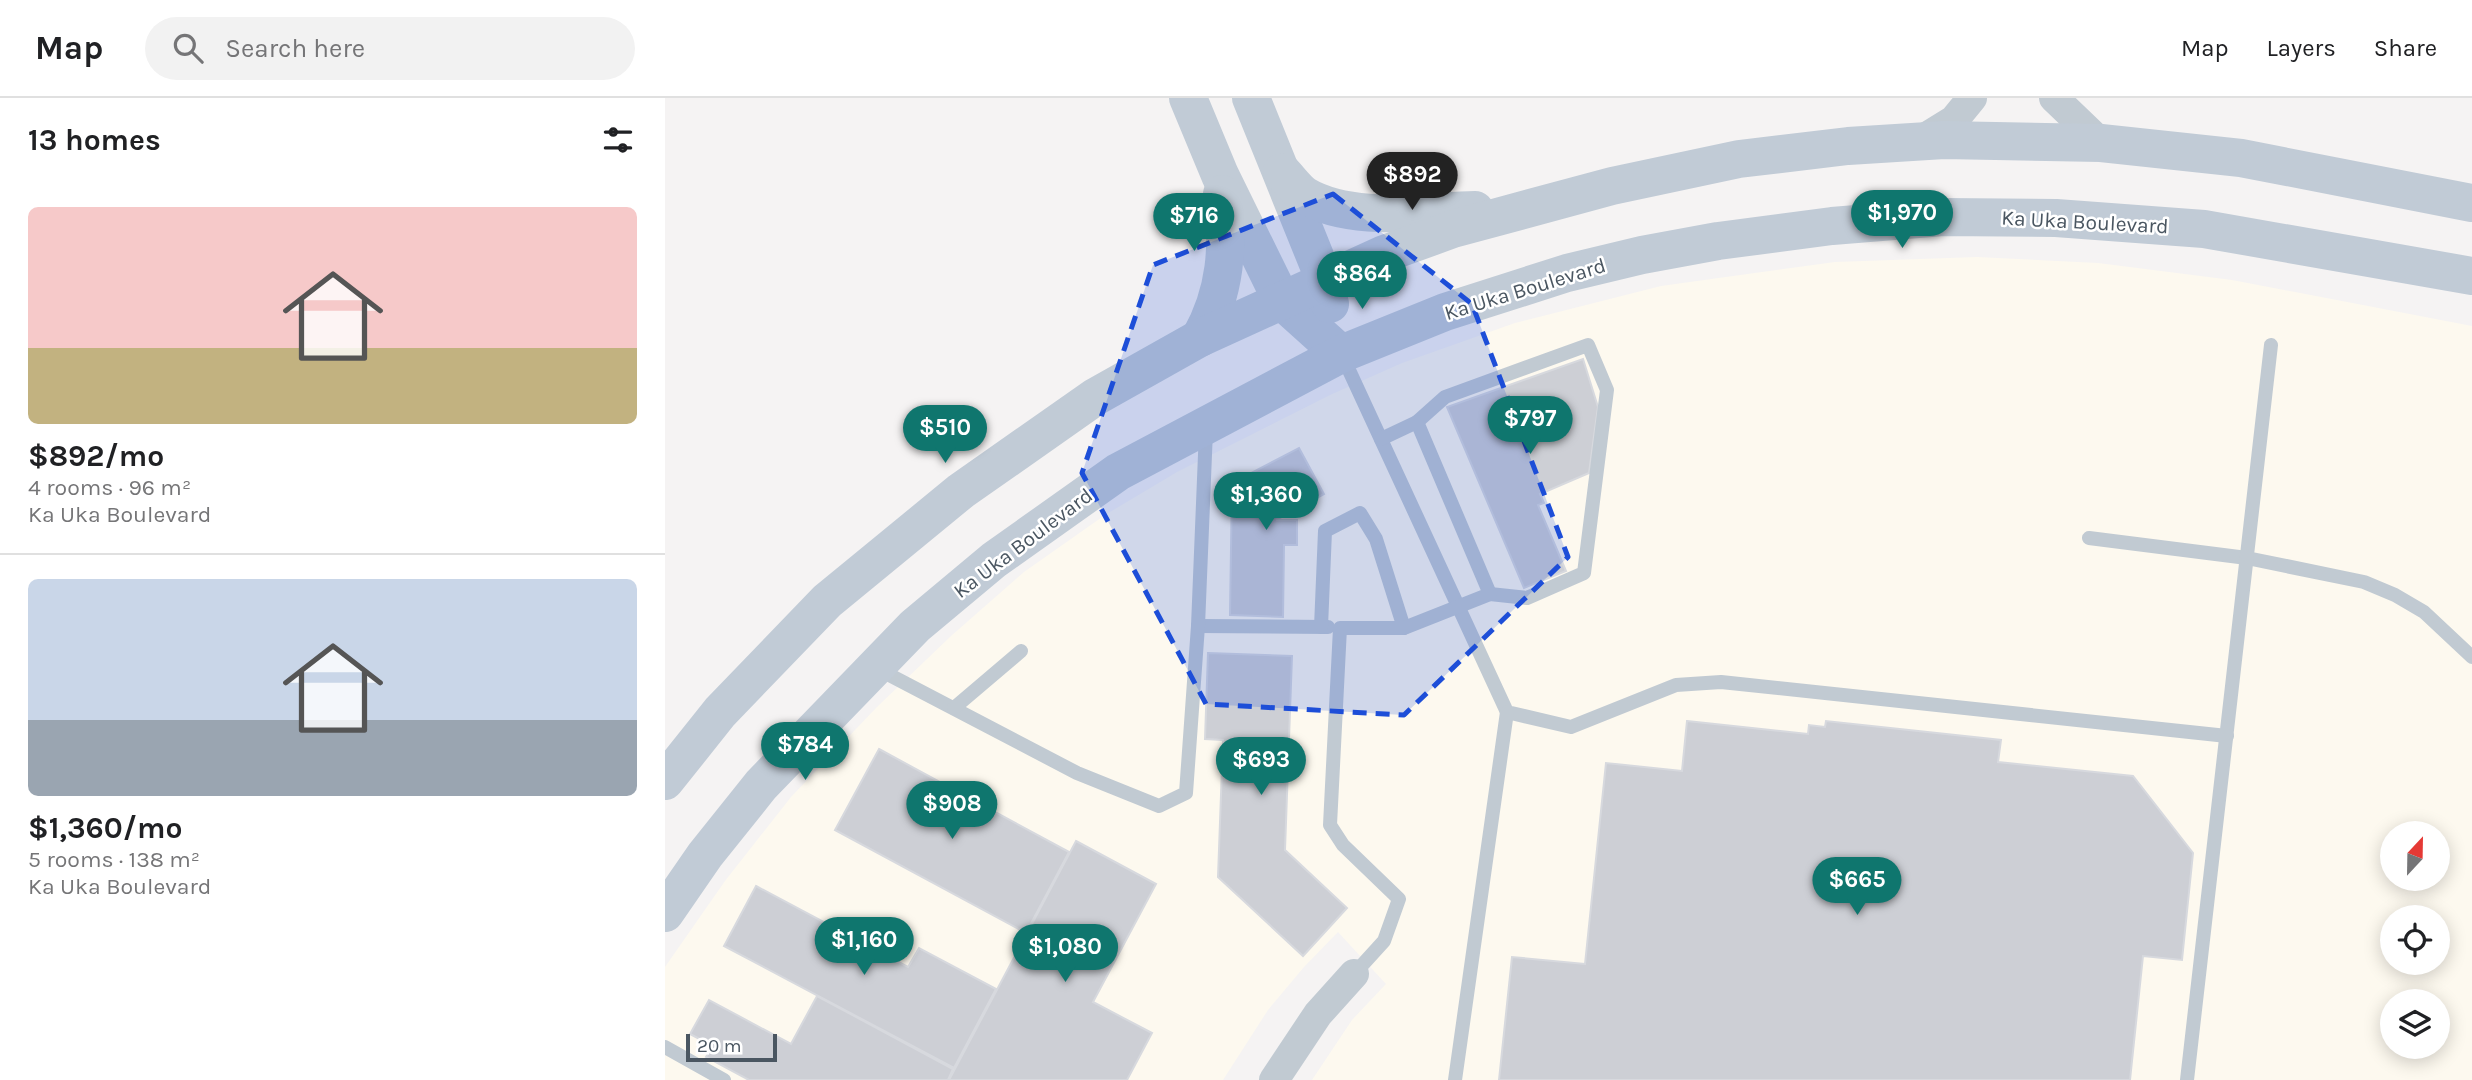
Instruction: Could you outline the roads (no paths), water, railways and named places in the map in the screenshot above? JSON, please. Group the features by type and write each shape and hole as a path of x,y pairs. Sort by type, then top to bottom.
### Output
{"main road":[{"path":"1188,98 1220,175 1282,301 1341,354"},
{"path":"1251,98 1325,281 1341,354"},
{"path":"665,781 720,712 837,593 994,467 1095,397 1200,338 1384,254 1453,229 1522,208 1739,159 1848,146 1920,141 2101,143 2241,158 2472,203"},
{"path":"1277,167 1301,193 1320,203 1347,210 1388,213 1522,208"},
{"path":"1200,338 1219,299 1226,235 1220,175"},
{"name":"Ka Uka Boulevard","path":"665,913 705,855 761,785 915,626 994,560 1118,472 1341,354 1445,312 1567,272 1718,241 1832,226 1943,217 2056,218 2204,229 2472,276"}],"street":[{"path":"1920,141 1954,120 1972,98"},
{"path":"2054,98 2101,143"},
{"path":"1274,1080 1318,1014 1354,974"}],"lane":[{"path":"1198,626 1403,628 1490,594 1527,597 1584,573 1607,390 1588,345 1445,397 1417,422 1381,439"},
{"path":"2187,1080 2271,345"},
{"path":"1341,354 1507,712 1455,1080"},
{"path":"1417,422 1490,594"},
{"path":"873,667 1077,773 1159,806 1186,793 1198,626 1207,424"},
{"path":"1321,627 1325,531 1360,513 1376,539 1403,628"},
{"path":"2089,538 2247,558 2364,582 2395,594 2424,612 2472,656"},
{"path":"1340,628 1330,825 1343,845 1399,899 1384,941 1354,974"},
{"path":"954,708 1021,651"},
{"path":"1507,712 1571,727 1676,685 1721,682 2227,736"},
{"path":"665,1047 725,1080"}]}
